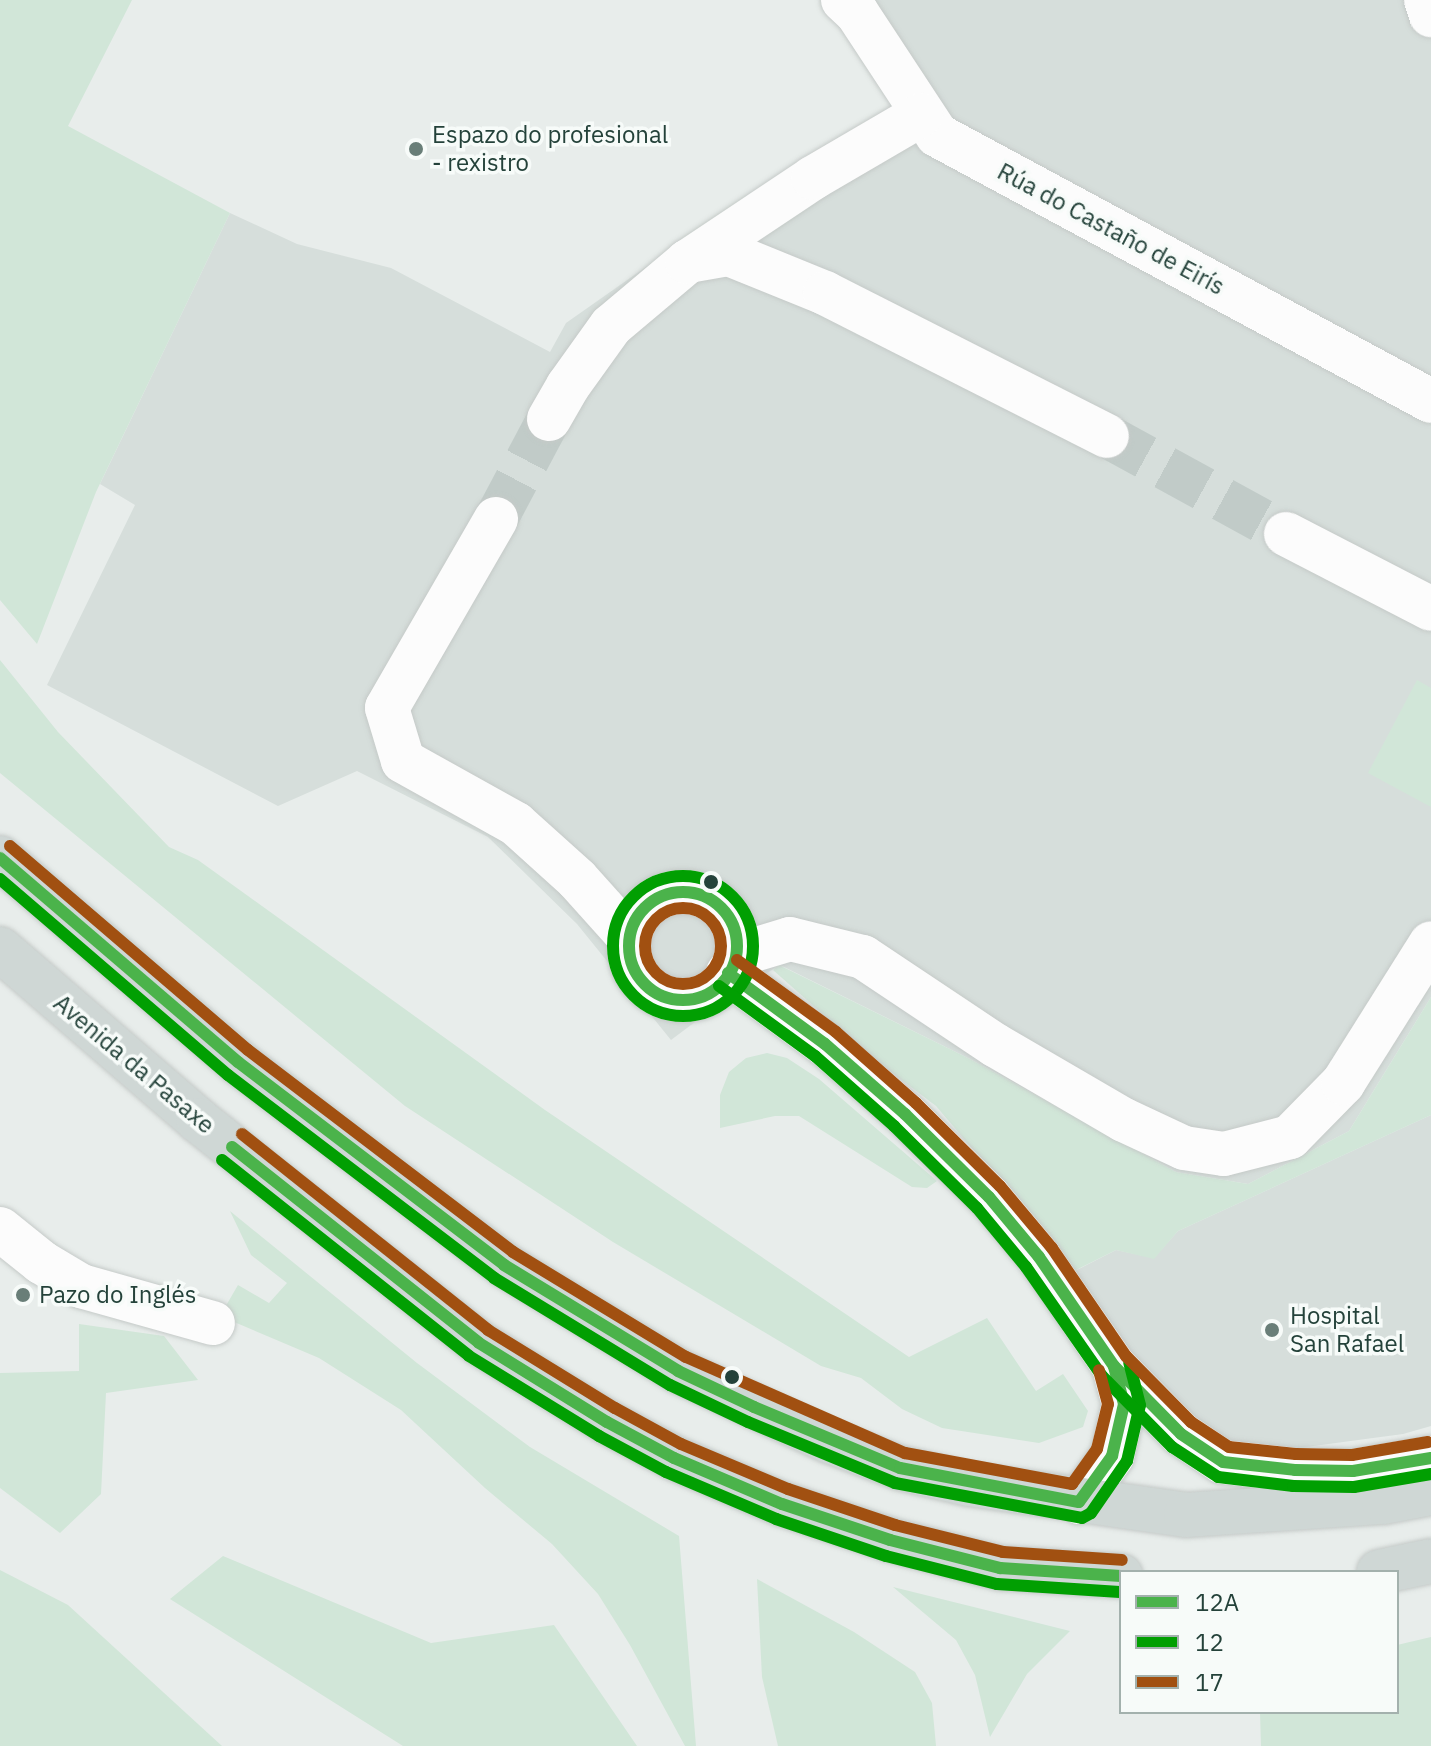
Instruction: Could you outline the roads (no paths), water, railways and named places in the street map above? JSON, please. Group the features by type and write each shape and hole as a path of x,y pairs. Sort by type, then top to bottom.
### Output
{"main road":[{"path":"0,858 181,1014 329,1134 504,1265 678,1371 754,1407 900,1468 1079,1502 1186,1515 1384,1502 1431,1493"},
{"name":"Avenida da Pasaxe","path":"0,949 199,1121 479,1343 607,1422 674,1458 768,1498 890,1540 1000,1568 1119,1576"},
{"path":"1388,1570 1431,1561"}],"street":[{"name":"Rúa do Castaño de Eirís","path":"843,0 857,13 921,115 937,135 1431,401"},
{"path":"1426,0 1431,15"},
{"path":"549,419 568,386 611,326 687,262 813,178 921,115"},
{"path":"687,262 729,254 825,293 1107,436"},
{"path":"496,519 387,708 403,761 516,824 577,879 629,937"},
{"path":"1286,534 1431,609"},
{"path":"686,891 704,896 731,920 732,964 723,984 697,999 678,1001 659,996 636,975 629,958 629,937 643,907 659,897 686,891"},
{"path":"732,964 790,939 863,957 995,1045 1124,1120 1184,1148 1224,1154 1290,1137 1343,1083 1431,943"},
{"path":"732,964 905,1114 989,1197 1039,1257 1114,1366 1181,1434 1223,1462 1353,1471 1431,1458"},
{"path":"0,1229 41,1262 81,1286 213,1323"},
{"path":"1079,1502 1112,1456 1124,1404 1114,1366"}],"tunnel":[{"path":"496,519 549,419"},
{"path":"1107,436 1286,534"}],"place":[{"name":"Espazo do profesional - rexistro","path":"416,149"},
{"name":"Pazo do Inglés","path":"23,1295"},
{"name":"Hospital San Rafael","path":"1272,1330"}]}
